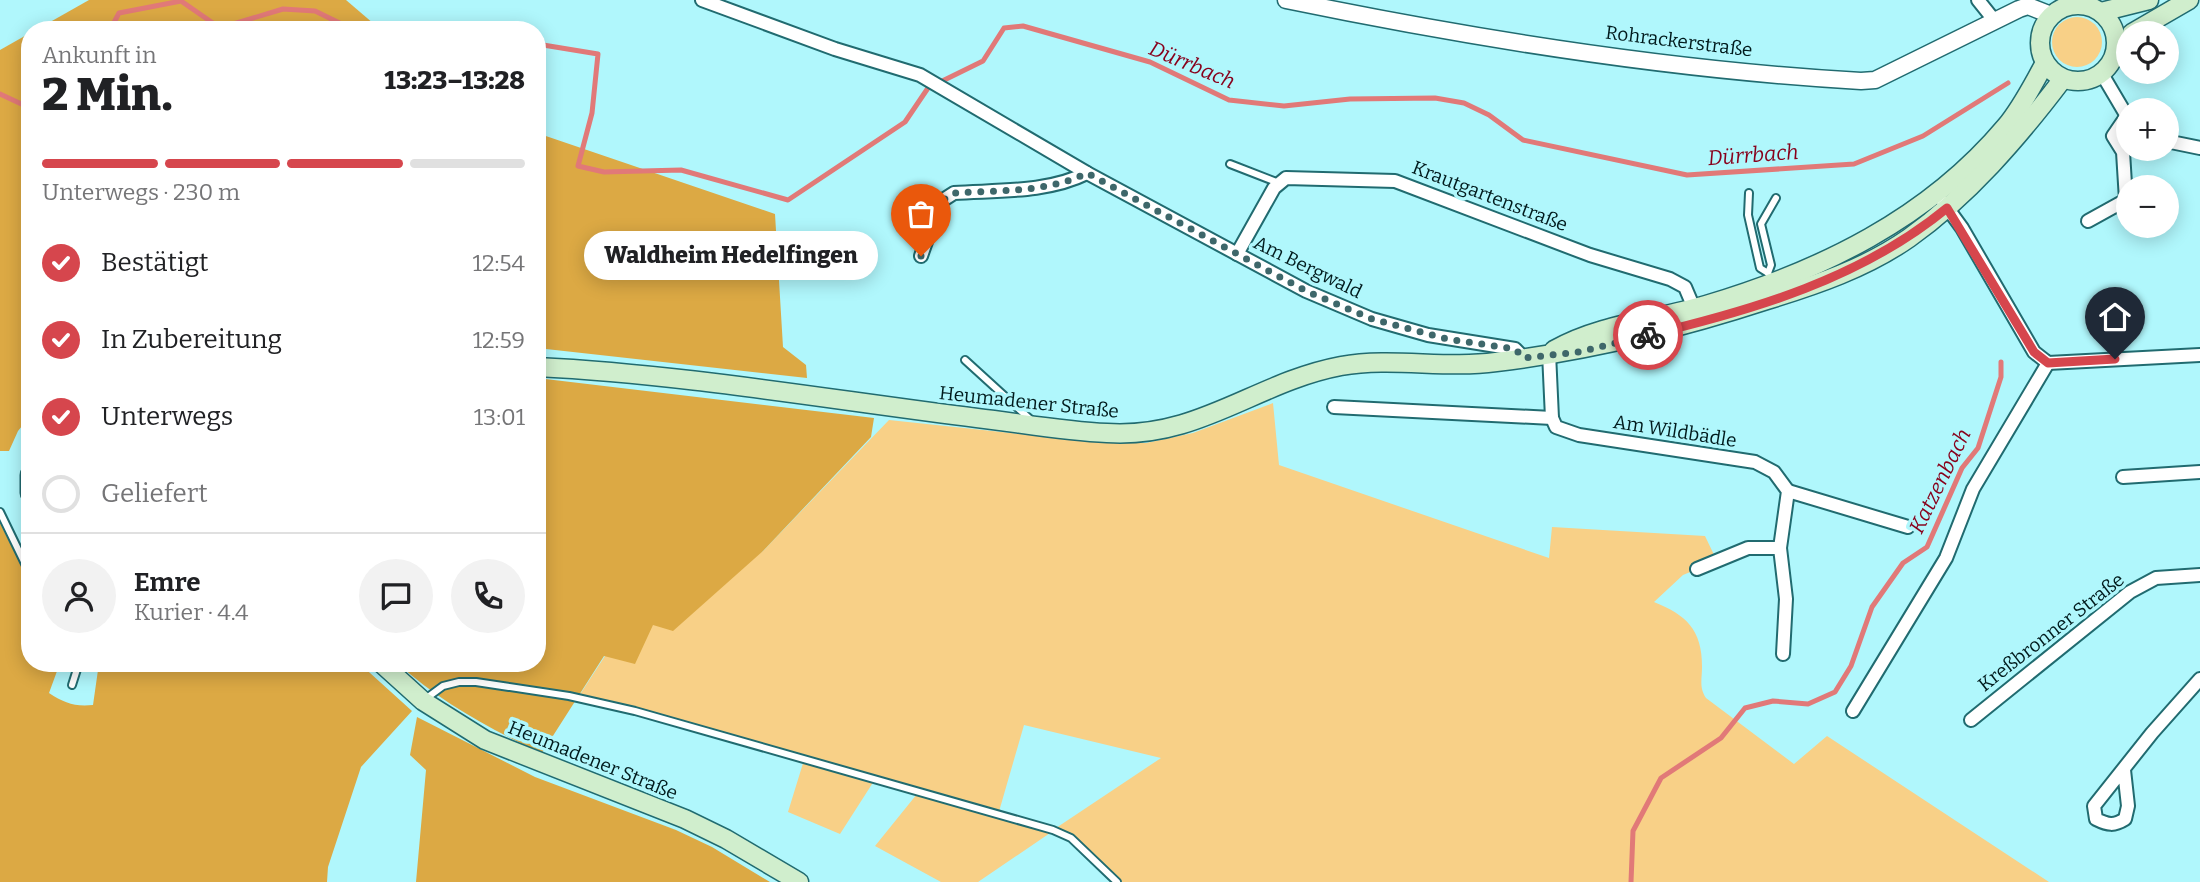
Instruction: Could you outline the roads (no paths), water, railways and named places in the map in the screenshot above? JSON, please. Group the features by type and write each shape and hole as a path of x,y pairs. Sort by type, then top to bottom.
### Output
{"main road":[{"path":"2101,12 2149,0"},
{"path":"2153,21 2189,0"},
{"path":"2116,26 2101,12 2077,4 2051,15 2042,32 2040,43 2045,63 2062,80 2084,81 2102,74 2116,53"},
{"name":"Heumadener Straße","path":"1942,201 2006,126 2045,63"},
{"name":"Heumadener Straße","path":"546,368 732,387 1107,433 1139,433 1178,427 1210,417 1292,379 1345,365 1466,364 1524,358 1549,354 1577,337 1697,315 1851,250 1942,201 2020,134 2062,80"},
{"name":"Heumadener Straße","path":"391,672 423,701 485,740 685,819 799,882"}],"street":[{"name":"Am Bergwald","path":"702,0 835,49 920,75 1087,173 1306,291 1372,319 1454,341 1515,349 1524,358"},
{"name":"Rohrackerstraße","path":"1286,0 1439,30 1573,50 1861,81 1875,80 1994,20 2028,6 2051,15"},
{"path":"1978,0 1994,20"},
{"path":"2102,74 2116,99"},
{"path":"2179,144 2200,148"},
{"path":"2088,221 2126,200 2124,161"},
{"path":"921,256 940,202 946,196 954,193 1039,187 1068,182 1087,173"},
{"name":"Krautgartenstraße","path":"1279,183 1286,178 1302,177 1395,181 1590,255 1670,279 1685,287 1697,315"},
{"path":"1237,254 1279,183"},
{"path":"1942,201 2034,352 2048,363 2200,355"},
{"path":"1549,354 1552,418"},
{"path":"1853,711 1938,572 1953,543 1973,489 2048,363"},
{"name":"Am Wildbädle","path":"1334,407 1552,418 1556,427 1567,433 1755,463 1774,472 1787,491 1908,527"},
{"path":"2123,477 2200,472"},
{"path":"1783,654 1786,599 1780,548 1787,491"},
{"path":"1697,569 1748,548 1780,548"},
{"name":"Kreßbronner Straße","path":"1970,720 2130,592 2156,578 2200,576"},
{"path":"2124,770 2200,679"}],"lane":[{"path":"1230,164 1279,183"},
{"path":"1749,193 1748,215 1760,268 1772,284"},
{"path":"1772,284 1761,224 1776,198"},
{"path":"965,360 1036,425"},
{"path":"0,512 21,555"},
{"path":"72,685 76,672"},
{"path":"423,701 443,686 467,682 569,696 635,711 1053,831 1071,838 1117,882"}],"waterway":[{"name":"Dürrbach","path":"115,21 119,13 181,1 210,21"},
{"name":"Dürrbach","path":"243,21 283,9 315,11 336,21"},
{"name":"Dürrbach","path":"546,45 598,54 592,113 578,166 604,172 681,170 788,200 905,122 928,88 983,61 1004,28 1023,26 1150,62 1229,100 1284,106 1350,99 1435,98 1464,103 1489,115 1523,140 1687,175 1854,164 1923,136 2008,83"},
{"name":"Dürrbach","path":"0,94 21,104"},
{"name":"Katzenbach","path":"1631,882 1633,831 1661,778 1721,738 1745,708 1773,701 1808,704 1835,692 1851,666 1872,607 1903,563 1927,547 1962,468 1978,448 2001,377 2001,362"}],"place":[{"name":"Waldheim Hedelfingen","path":"921,256"}]}
